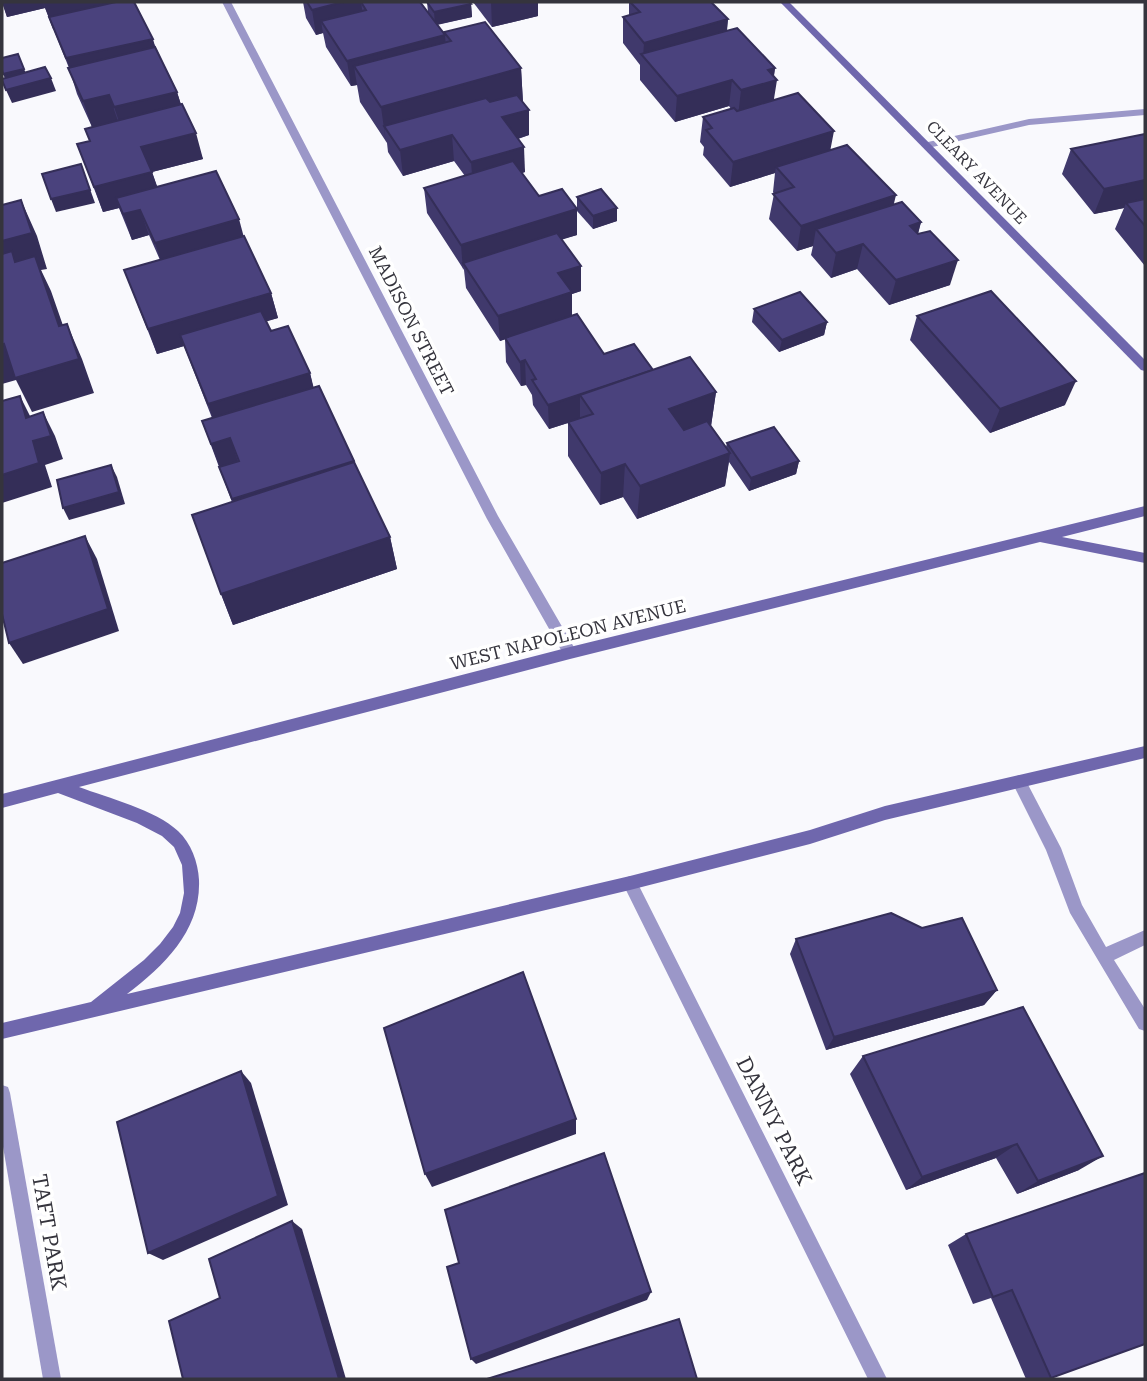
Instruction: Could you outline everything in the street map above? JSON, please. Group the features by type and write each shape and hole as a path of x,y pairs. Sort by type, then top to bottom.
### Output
{"main road":[{"name":"CLEARY AVENUE","path":"784,2 1145,367"},
{"name":"WEST NAPOLEON AVENUE","path":"2,802 570,653 1145,511"},
{"path":"1037,536 1145,558"},
{"path":"2,1031 630,883 810,837 885,813 1145,752"},
{"path":"63,788 169,832 190,859 194,891 183,928 150,967 90,1011"}],"street":[{"name":"MADISON STREET","path":"226,2 487,506 570,653"},
{"path":"928,145 1029,122 1145,111"},
{"path":"1019,782 1053,848 1075,908 1102,957 1145,1023"},
{"name":"DANNY PARK","path":"630,883 877,1379"},
{"path":"1102,957 1145,937"},
{"name":"TAFT PARK","path":"2,1093 52,1379"}],"building":[{"path":"116,2 134,2 153,39 66,58 49,17"},
{"path":"307,2 343,2 312,10"},
{"path":"361,2 420,2 445,35 347,61 321,21 366,10"},
{"path":"427,2 469,2 471,4 434,12"},
{"path":"630,2 711,2 728,19 644,43 623,17 640,12"},
{"path":"485,22 521,68 381,107 354,66 451,41 444,32"},
{"path":"737,28 775,68 768,70 777,80 741,90 732,80 677,96 641,54"},
{"path":"155,47 177,92 114,107 109,95 83,101 68,68"},
{"path":"18,54 24,69 3,74 2,58"},
{"path":"45,67 51,78 6,90 2,79"},
{"path":"798,93 834,131 733,162 706,130 712,128 703,117 734,108 737,111"},
{"path":"517,95 529,110 502,117 524,147 471,162 452,135 400,150 384,126 486,98 490,102"},
{"path":"182,104 196,133 141,147 152,172 94,187 77,144 90,141 85,129"},
{"path":"1145,134 1145,180 1104,189 1071,149"},
{"path":"847,145 896,195 801,226 773,194 794,187 776,167"},
{"path":"513,161 539,196 562,189 577,209 461,245 424,188"},
{"path":"81,164 90,190 51,199 42,174"},
{"path":"216,171 239,219 155,243 140,210 123,214 116,198"},
{"path":"601,189 617,208 593,216 577,197"},
{"path":"1145,199 1145,226 1126,203"},
{"path":"21,200 32,233 2,241 2,205"},
{"path":"902,202 921,222 910,226 918,234 930,231 958,260 896,280 863,244 836,253 816,229"},
{"path":"557,233 581,266 558,273 572,292 498,316 463,263"},
{"path":"244,236 271,293 148,329 124,270"},
{"path":"12,251 15,262 35,256 59,326 67,324 79,359 15,378 4,344 2,345 2,254"},
{"path":"991,291 1076,381 1000,409 917,316"},
{"path":"800,292 827,322 782,340 754,309"},
{"path":"261,311 271,331 288,326 310,373 208,404 180,335"},
{"path":"577,314 604,354 634,344 653,370 548,405 532,380 536,379 525,360 520,362 505,338"},
{"path":"690,357 716,392 669,409 684,430 707,421 730,453 640,486 625,464 601,473 568,422 593,414 580,395"},
{"path":"319,386 354,461 232,499 219,467 239,461 230,438 211,444 202,421"},
{"path":"20,396 26,418 43,412 51,436 33,441 39,463 2,475 2,401"},
{"path":"774,427 799,461 751,478 727,443"},
{"path":"354,462 390,537 221,594 192,515"},
{"path":"111,465 119,492 63,508 57,480"},
{"path":"85,536 108,609 9,643 2,614 2,563"},
{"path":"891,913 922,928 962,918 997,990 834,1037 796,939"},
{"path":"523,972 576,1119 425,1174 384,1028"},
{"path":"1023,1007 1103,1156 1038,1181 1017,1144 922,1177 863,1056"},
{"path":"241,1071 278,1196 148,1253 117,1122"},
{"path":"604,1153 651,1292 471,1359 447,1267 459,1263 445,1210"},
{"path":"1145,1173 1145,1344 1051,1378 1012,1290 993,1297 966,1234"},
{"path":"292,1221 339,1379 183,1379 169,1321 220,1298 209,1259"},
{"path":"679,1319 697,1379 487,1379"}]}
